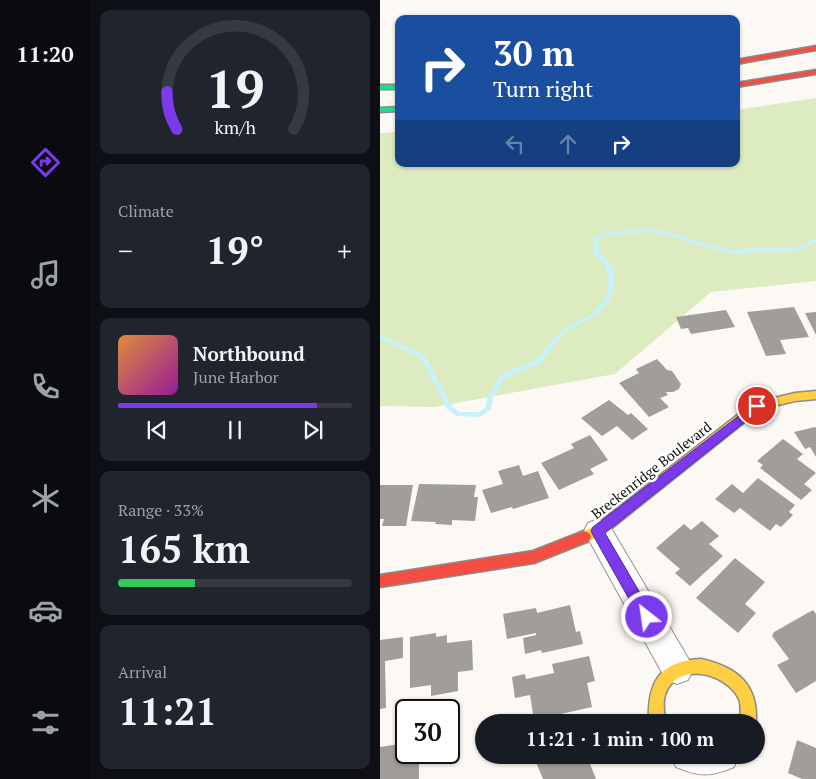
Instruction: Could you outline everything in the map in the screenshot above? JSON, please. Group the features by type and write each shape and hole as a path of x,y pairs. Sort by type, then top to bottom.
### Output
{"main road":[{"path":"740,61 816,48"},
{"path":"740,84 816,72"},
{"path":"380,87 395,87"},
{"path":"380,110 395,109"},
{"name":"Breckenridge Boulevard","path":"380,581 534,557 598,531 757,406 795,397 816,395"},
{"path":"655,714 654,707 657,692 665,678 677,669 690,664 704,664 718,669 730,677 741,688 747,702 748,714"}],"street":[{"path":"598,531 677,669"}],"green space":[{"path":"816,98 816,281 711,292 615,374 435,407 380,406 380,133 395,132 395,167 740,167 740,109"}],"building":[{"path":"794,307 809,337 780,340 786,354 766,356 747,312"},
{"path":"726,310 735,327 691,334 688,328 681,329 676,317"},
{"path":"816,312 816,335 805,313"},
{"path":"657,359 667,370 672,371 681,384 679,389 673,392 666,392 668,395 660,398 669,407 649,417 619,383 639,373 636,369"},
{"path":"609,400 628,415 631,413 648,429 632,440 617,426 602,436 581,418"},
{"path":"815,427 816,457 810,447 805,449 794,432"},
{"path":"590,435 608,460 590,469 594,474 559,490 541,463 574,448 571,444"},
{"path":"783,439 803,454 797,459 816,473 804,484 812,490 801,500 760,468 763,465 757,461"},
{"path":"519,465 523,476 538,471 549,498 513,509 512,507 491,513 482,490 503,484 498,471"},
{"path":"758,478 795,505 789,512 793,515 781,527 776,524 770,531 740,508 734,513 715,499 732,484 743,493"},
{"path":"419,484 476,485 474,497 478,497 475,521 452,520 452,525 411,521"},
{"path":"380,485 413,485 406,526 382,526 384,519 380,519"},
{"path":"702,521 719,536 709,544 723,556 690,586 675,573 680,569 656,548 684,524 691,530"},
{"path":"735,558 765,582 745,604 756,613 738,633 696,598"},
{"path":"570,605 576,632 580,631 583,644 542,653 541,650 525,654 523,638 536,635 536,633 507,639 503,614 536,608 537,613"},
{"path":"813,610 816,614 816,681 796,693 777,665 789,659 772,636 774,632"},
{"path":"436,633 436,637 447,635 447,643 472,640 473,670 458,672 458,691 431,696 431,685 410,688 410,637"},
{"path":"403,637 403,658 385,661 386,708 380,709 380,640"},
{"path":"589,656 595,681 587,683 592,707 561,714 533,714 530,695 515,698 512,677 525,674 526,679 554,673 552,664"},
{"path":"797,740 816,748 816,779 802,779 788,773"},
{"path":"395,745 395,764 419,764 419,779 380,779 380,747"},
{"path":"537,764 590,764 596,779 543,779"}],"waterway":[{"path":"380,337 423,357 449,407 458,414 480,415 489,408 490,398 502,377 539,361 561,333 596,313 609,298 612,280 608,264 596,253 595,240 604,235 654,230 731,252 790,250 807,246 816,239"}],"traffic: fast":[{"path":"380,87 395,87"},
{"path":"380,110 395,109"}],"traffic: slow":[{"path":"584,537 598,531 757,406 795,397 816,395"},
{"path":"657,714 656,698 664,681 674,672 687,667 716,670 729,677 740,686 747,699 748,714"}],"traffic: jam":[{"path":"740,61 816,48"},
{"path":"740,84 816,72"},
{"path":"380,581 534,557 584,537"}],"route":[{"path":"647,617 598,531 757,406"}]}
